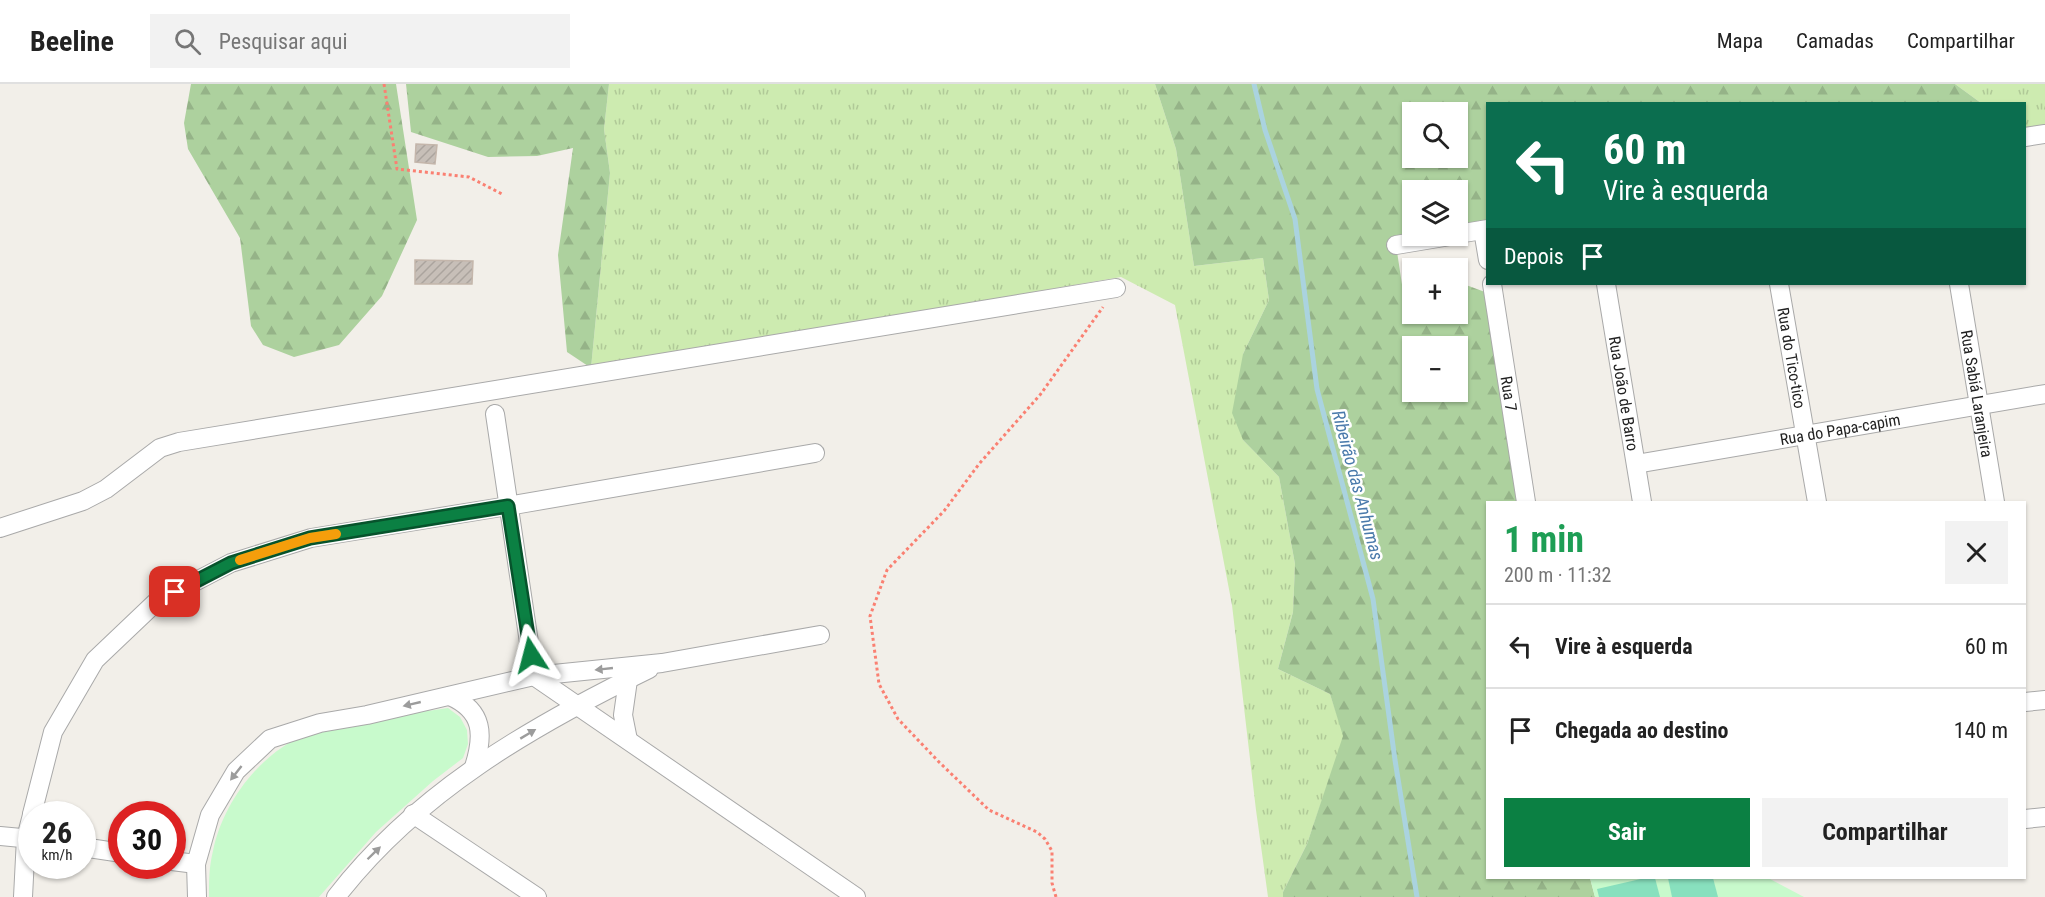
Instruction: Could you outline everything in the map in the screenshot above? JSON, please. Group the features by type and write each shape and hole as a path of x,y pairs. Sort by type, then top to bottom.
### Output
{"street":[{"path":"2026,137 2045,134"},
{"path":"1468,233 1486,230"},
{"path":"1396,245 1402,244"},
{"name":"Rua 7","path":"1492,285 1526,501"},
{"name":"Rua João de Barro","path":"1606,285 1642,501"},
{"name":"Rua do Tico-tico","path":"1779,285 1817,501"},
{"name":"Rua Sabiá Laranjeira","path":"1959,285 1995,501"},
{"path":"0,528 84,501 106,489 160,448 179,442 1116,288"},
{"name":"Rua do Papa-capim","path":"1636,464 2045,394"},
{"path":"495,414 534,676 856,897"},
{"path":"36,801 53,732 95,660 156,602 231,563 310,538 815,453"},
{"path":"0,544 27,518"},
{"path":"197,897 196,864 210,815 236,771 270,739 320,723 368,715 534,676 662,663 820,635"},
{"path":"336,897 358,868 413,814 474,767 577,705 662,663"},
{"path":"628,680 623,715 628,740"},
{"path":"450,696 467,706 478,723 481,744 474,767"},
{"path":"2026,702 2045,700"},
{"path":"413,814 537,897"},
{"path":"2026,819 2045,817"},
{"path":"0,836 18,838"},
{"path":"186,863 196,864"},
{"path":"23,897 25,879"}],"path":[{"path":"384,84 397,169 469,177 504,195"},
{"path":"1056,897 1052,883 1052,851 1045,839 1037,832 989,810 898,719 879,684 870,616 887,570 944,511 979,464 1040,395 1116,288"}],"green space":[{"path":"191,84 396,84 417,220 382,296 339,345 294,357 263,345 251,326 240,238 188,149 184,123"},
{"path":"406,84 609,84 604,129 610,173 591,368 567,352 558,255 573,148 537,156 488,157 411,132"},
{"path":"609,84 1155,84 1176,149 1194,266 1263,258 1269,300 1243,354 1243,440 1279,477 1295,564 1293,612 1278,669 1330,694 1344,736 1307,844 1283,892 1283,897 1268,897 1232,605 1175,305 1121,277 591,368 610,173 604,129"},
{"path":"1155,84 1955,84 1980,102 1486,102 1486,229 1468,232 1468,180 1402,180 1402,242 1396,245 1402,284 1402,324 1468,324 1468,286 1493,295 1526,501 1486,501 1486,879 1590,879 1595,897 1283,897 1283,892 1307,844 1343,736 1330,694 1278,669 1293,612 1295,564 1279,477 1243,440 1232,413 1243,354 1269,300 1263,258 1194,266 1176,149"},
{"path":"1955,84 2045,84 2045,134 2026,137 2026,102 1980,102"},
{"path":"448,708 460,717 467,730 468,744 463,758 433,781 376,832 319,897 209,897 213,851 227,811 252,774 268,758 285,745 325,728"},
{"path":"1590,879 1770,879 1804,897 1595,897"},
{"path":"1641,879 1655,879 1660,897 1599,897 1597,889"},
{"path":"1668,879 1713,879 1718,897 1672,897"}],"building":[{"path":"416,144 437,145 435,164 415,162"},
{"path":"415,260 473,261 472,284 415,284"}],"waterway":[{"name":"Ribeirão das Anhumas","path":"1254,84 1265,130 1295,219 1317,389 1373,599 1417,897"}],"slow traffic":[{"path":"240,560 310,538 336,534"}],"route":[{"path":"175,592 231,563 310,538 508,506 531,655"}]}
